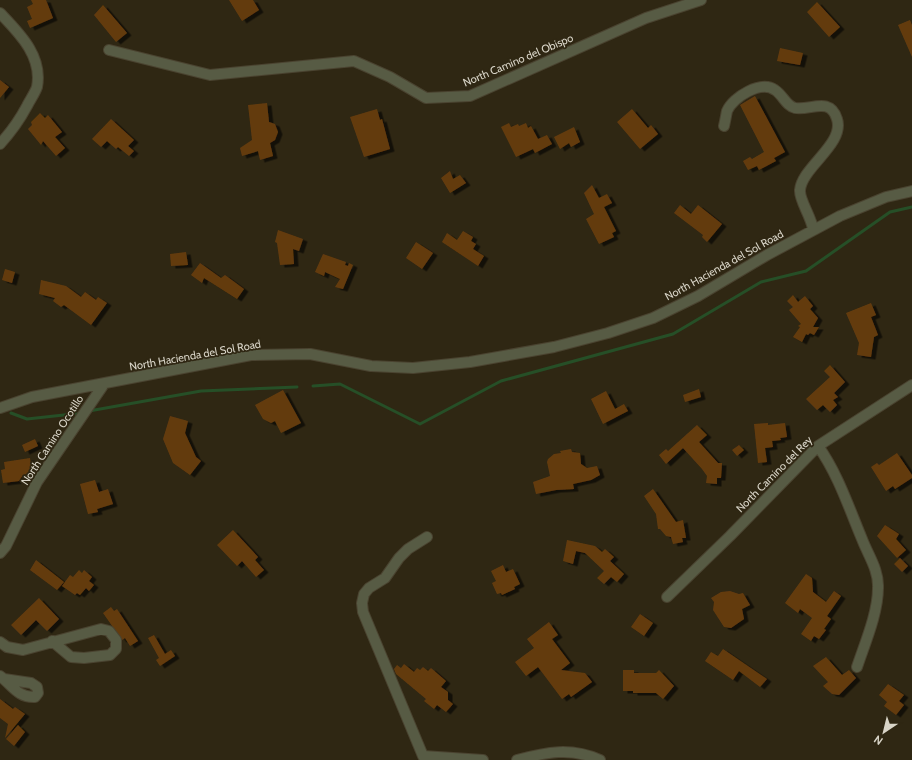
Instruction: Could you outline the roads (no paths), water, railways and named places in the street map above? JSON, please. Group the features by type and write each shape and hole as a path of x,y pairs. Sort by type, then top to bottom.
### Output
{"street":[{"name":"North Camino del Obispo","path":"109,50 210,75 354,61 390,77 426,98 470,96 646,18 701,0"},
{"path":"0,13 22,36 34,57 38,72 36,88 16,127 0,144"},
{"path":"724,126 728,111 736,99 751,91 765,87 775,90 788,104 794,108 806,108 815,105 826,107 834,113 838,121 836,135 826,151 802,180 800,191 802,201 811,218 813,229"},
{"name":"North Hacienda del Sol Road","path":"0,408 32,397 251,355 310,354 371,366 412,368 470,362 554,348 608,333 653,318 698,296 813,229 886,197 912,191"},
{"name":"North Camino Ocotillo","path":"0,553 6,546 37,482 104,384"},
{"name":"North Camino del Rey","path":"667,597 730,536 818,446 912,385"},
{"path":"818,446 826,456 847,500 868,554 876,570 878,588 873,618 857,667"},
{"path":"427,537 403,554 385,578 368,588 363,598 363,612 423,756 483,760"},
{"path":"0,642 7,647 23,650 52,641 101,629 109,632 116,640 116,649 110,655 84,658 72,657 52,641"},
{"path":"517,760 549,752 561,751 581,753 600,760"}],"waterway":[{"path":"313,386 340,384 420,424 501,381 673,334 761,282 806,271 890,212 912,207"},
{"path":"89,411 201,391 297,387"},
{"path":"11,413 27,419 82,413"}]}
